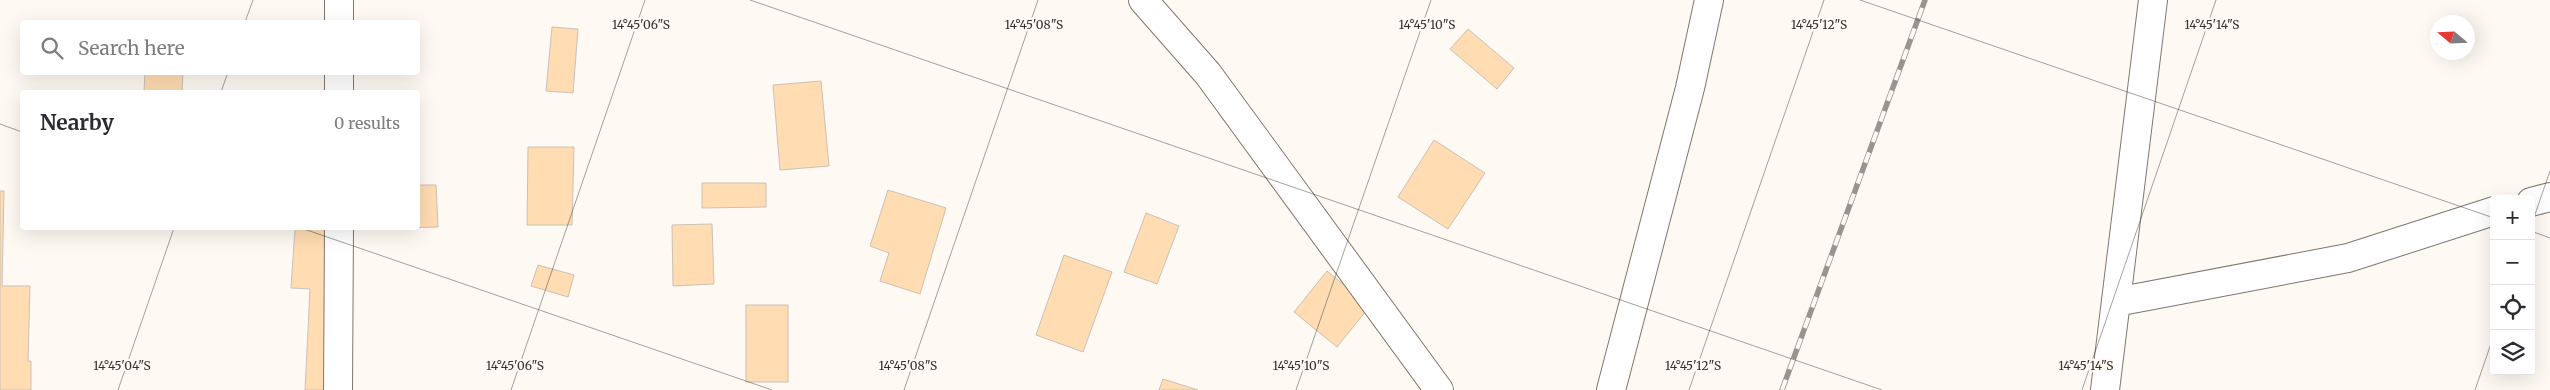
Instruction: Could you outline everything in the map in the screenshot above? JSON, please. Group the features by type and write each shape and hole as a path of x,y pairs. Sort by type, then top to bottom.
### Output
{"street":[{"path":"339,20 340,0"},
{"path":"1143,0 1208,74 1440,390"},
{"path":"1611,390 1690,88 1709,0"},
{"path":"2104,390 2153,0"},
{"path":"339,75 339,90"},
{"path":"2535,201 2550,197"},
{"path":"2116,302 2348,258 2490,212"},
{"path":"338,390 339,230"}],"building":[{"path":"552,27 578,29 573,93 546,91"},
{"path":"1468,29 1514,68 1497,89 1450,49"},
{"path":"145,75 183,75 182,90 144,90"},
{"path":"821,81 829,166 780,170 773,85"},
{"path":"1434,140 1485,173 1448,229 1398,197"},
{"path":"528,147 574,147 572,225 527,225"},
{"path":"702,183 766,183 766,207 702,208"},
{"path":"420,185 436,185 438,227 420,227"},
{"path":"888,190 946,208 920,294 880,281 889,253 870,246"},
{"path":"0,191 4,191 2,286 30,286 28,361 31,361 31,390 0,390"},
{"path":"1146,213 1179,226 1157,284 1124,272"},
{"path":"712,224 714,284 673,286 672,225"},
{"path":"295,230 335,230 327,390 305,390 310,289 291,288"},
{"path":"1064,255 1112,272 1083,352 1036,335"},
{"path":"538,265 574,275 568,297 531,286"},
{"path":"1327,271 1370,306 1337,347 1294,312"},
{"path":"746,305 788,305 788,382 746,382"},
{"path":"1163,379 1198,390 1159,390"}],"railway":[{"path":"1782,390 1925,0"}]}
